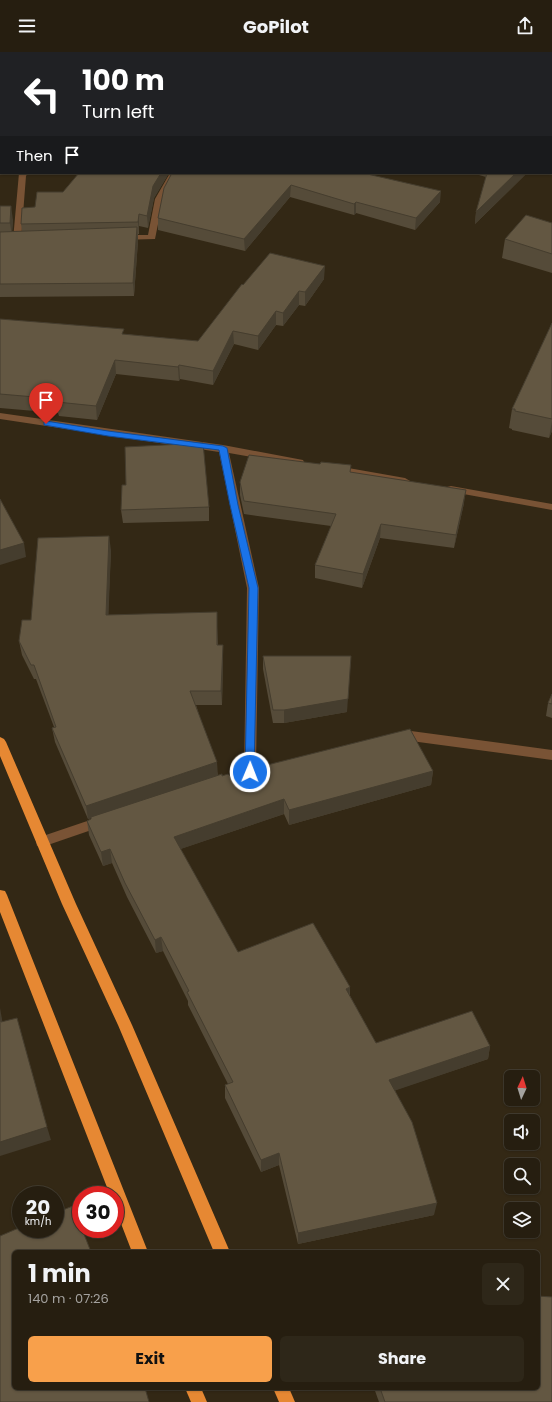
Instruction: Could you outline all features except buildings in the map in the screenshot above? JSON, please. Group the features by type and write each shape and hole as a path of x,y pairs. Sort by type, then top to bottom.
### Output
{"highway":[{"path":"0,742 42,842 125,1025 221,1250"},
{"path":"0,895 139,1250"},
{"path":"195,1390 199,1402"},
{"path":"282,1390 287,1402"}],"street":[{"path":"6,241 21,240 23,174"},
{"path":"112,238 152,237 159,198 173,174"},
{"path":"0,416 108,434 223,448 309,464"},
{"path":"223,448 234,505 254,588 250,772"},
{"path":"325,467 419,483"},
{"path":"442,488 552,507"},
{"path":"388,741 411,736 552,755"},
{"path":"235,777 272,767"},
{"path":"42,842 116,817"}],"route":[{"path":"46,424 108,434 223,448 234,505 254,588 250,772"}]}
